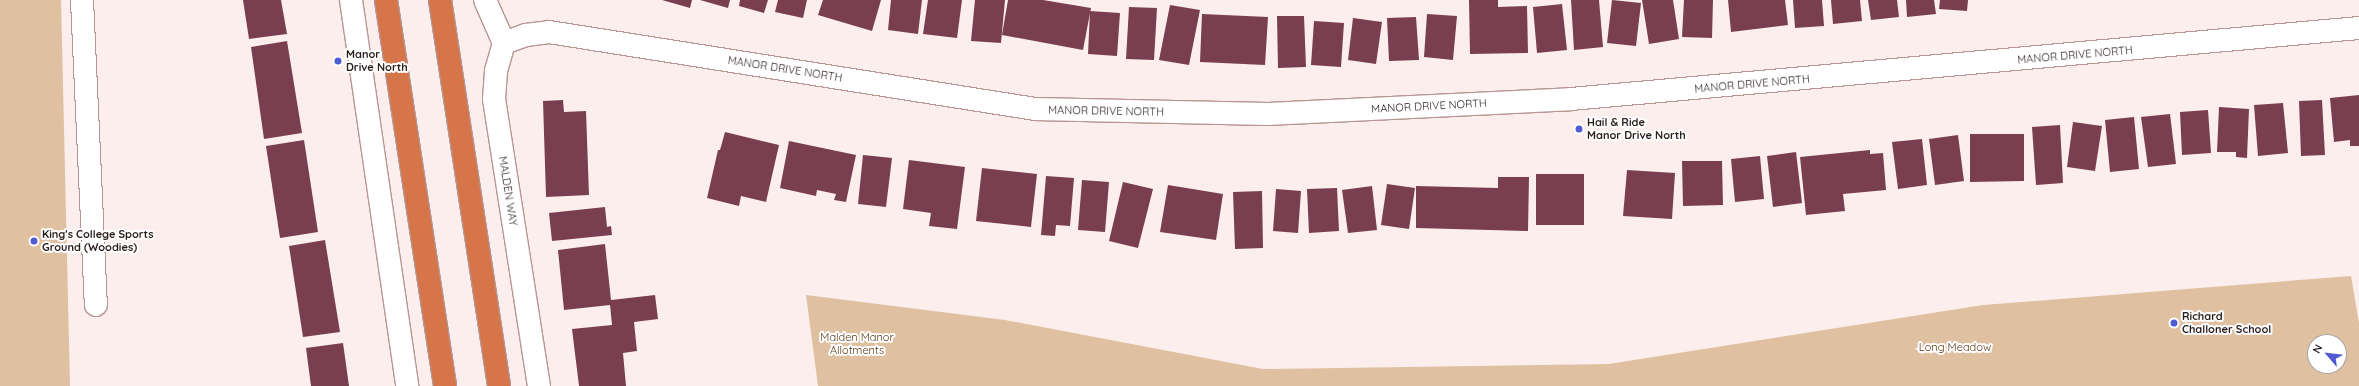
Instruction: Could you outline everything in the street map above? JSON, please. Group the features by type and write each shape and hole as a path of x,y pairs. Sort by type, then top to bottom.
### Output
{"highway":[{"path":"386,0 445,386"},
{"path":"440,0 499,386"}],"street":[{"path":"82,0 96,305"},
{"path":"351,0 407,386"},
{"path":"485,0 504,43"},
{"name":"MANOR DRIVE NORTH","path":"504,43 526,34 549,32 1035,109 1268,114 1579,99 2359,28"},
{"name":"MALDEN WAY","path":"504,43 496,71 494,99 539,386"}],"green space":[{"name":"King's College Sports Ground (Woodies)","path":"0,0 61,0 70,386 0,386"},
{"path":"2351,276 2359,323 2359,386 818,386 806,295 1005,320 1263,369 1609,364 1983,305"}],"building":[{"path":"243,0 281,0 287,34 249,39"},
{"path":"662,0 692,0 690,8"},
{"path":"700,0 730,0 728,8"},
{"path":"740,0 768,0 764,13 739,6"},
{"path":"778,0 807,0 803,18 775,12"},
{"path":"823,0 881,0 872,31 818,15"},
{"path":"891,0 922,0 918,34 888,30"},
{"path":"928,0 962,0 957,38 923,34"},
{"path":"975,0 1005,0 1001,43 971,41"},
{"path":"1008,0 1043,0 1091,8 1083,50 1002,35"},
{"path":"1469,0 1498,0 1498,7 1527,6 1528,53 1470,54"},
{"path":"1571,0 1599,0 1603,47 1574,50"},
{"path":"1612,0 1641,3 1636,46 1607,43"},
{"path":"1642,0 1673,0 1679,39 1649,44"},
{"path":"1684,0 1713,0 1712,38 1682,37"},
{"path":"1728,0 1785,0 1788,25 1731,32"},
{"path":"1793,0 1822,0 1824,26 1795,28"},
{"path":"1831,0 1860,0 1862,21 1833,24"},
{"path":"1868,0 1897,0 1899,17 1871,20"},
{"path":"1906,0 1934,0 1936,14 1907,17"},
{"path":"1940,0 1968,0 1967,11 1939,9"},
{"path":"1562,4 1567,50 1537,53 1533,7"},
{"path":"1170,5 1200,10 1189,65 1159,60"},
{"path":"1129,7 1157,8 1154,60 1126,59"},
{"path":"1090,11 1120,13 1117,56 1088,54"},
{"path":"1202,14 1268,17 1265,65 1200,62"},
{"path":"1427,14 1457,16 1453,60 1424,57"},
{"path":"1277,16 1304,16 1306,67 1278,68"},
{"path":"1416,17 1419,60 1389,61 1387,18"},
{"path":"1353,18 1382,22 1376,64 1348,60"},
{"path":"1314,21 1344,23 1341,67 1311,65"},
{"path":"287,41 302,133 264,139 251,47"},
{"path":"2359,95 2359,146 2350,146 2350,140 2334,142 2330,98"},
{"path":"563,100 564,112 586,111 589,195 546,197 543,101"},
{"path":"2322,100 2325,155 2301,156 2299,101"},
{"path":"2283,103 2288,153 2258,156 2254,105"},
{"path":"2219,107 2249,109 2247,158 2236,157 2236,152 2217,152"},
{"path":"2208,110 2211,153 2182,155 2180,112"},
{"path":"2170,114 2176,164 2148,167 2141,117"},
{"path":"2134,117 2139,169 2110,172 2105,120"},
{"path":"2073,122 2102,126 2095,171 2067,167"},
{"path":"2060,125 2063,183 2036,185 2032,127"},
{"path":"725,132 779,145 766,202 741,196 739,206 707,198 718,150 720,150"},
{"path":"1970,134 2024,134 2024,181 1970,182"},
{"path":"1958,135 1964,181 1935,185 1929,139"},
{"path":"1922,139 1927,185 1898,189 1892,142"},
{"path":"304,140 318,232 280,238 266,146"},
{"path":"789,141 856,155 846,202 834,200 836,194 817,190 816,196 780,188"},
{"path":"1870,150 1870,154 1883,153 1886,190 1843,194 1845,211 1806,215 1800,157"},
{"path":"1796,152 1802,203 1773,207 1767,156"},
{"path":"863,155 892,158 886,207 858,204"},
{"path":"1760,156 1764,199 1735,202 1731,159"},
{"path":"909,160 965,167 957,229 929,226 931,213 903,209"},
{"path":"1682,161 1722,161 1723,205 1683,206"},
{"path":"982,168 1037,174 1031,227 976,221"},
{"path":"1627,170 1675,173 1672,219 1623,216"},
{"path":"1536,174 1584,174 1584,225 1536,225"},
{"path":"1046,176 1074,178 1070,226 1056,225 1055,236 1041,235"},
{"path":"1498,177 1529,177 1528,231 1416,228 1416,186 1498,188"},
{"path":"1082,180 1109,182 1105,232 1078,230"},
{"path":"1123,182 1153,189 1138,248 1109,241"},
{"path":"1387,184 1415,188 1409,229 1381,225"},
{"path":"1168,185 1223,194 1216,240 1160,232"},
{"path":"1372,186 1377,230 1348,233 1342,190"},
{"path":"1337,188 1339,231 1309,233 1307,189"},
{"path":"1276,189 1301,191 1298,233 1273,231"},
{"path":"1262,191 1263,248 1235,249 1233,192"},
{"path":"605,207 607,227 611,226 612,235 552,241 549,213"},
{"path":"325,240 340,332 303,337 289,246"},
{"path":"605,244 611,300 655,295 658,319 634,322 637,351 623,353 626,386 579,386 572,329 612,325 610,305 564,310 558,250"},
{"path":"343,343 349,386 311,386 306,348"}],"place":[{"name":"Manor Drive North","path":"338,61"},
{"name":"Hail & Ride Manor Drive North","path":"1579,129"},
{"name":"King's College Sports Ground (Woodies)","path":"34,241"},
{"name":"Richard Challoner School","path":"2174,323"}],"park label":[{"name":"Malden Manor Allotments","path":"857,344"},
{"name":"Long Meadow","path":"1955,347"}]}
